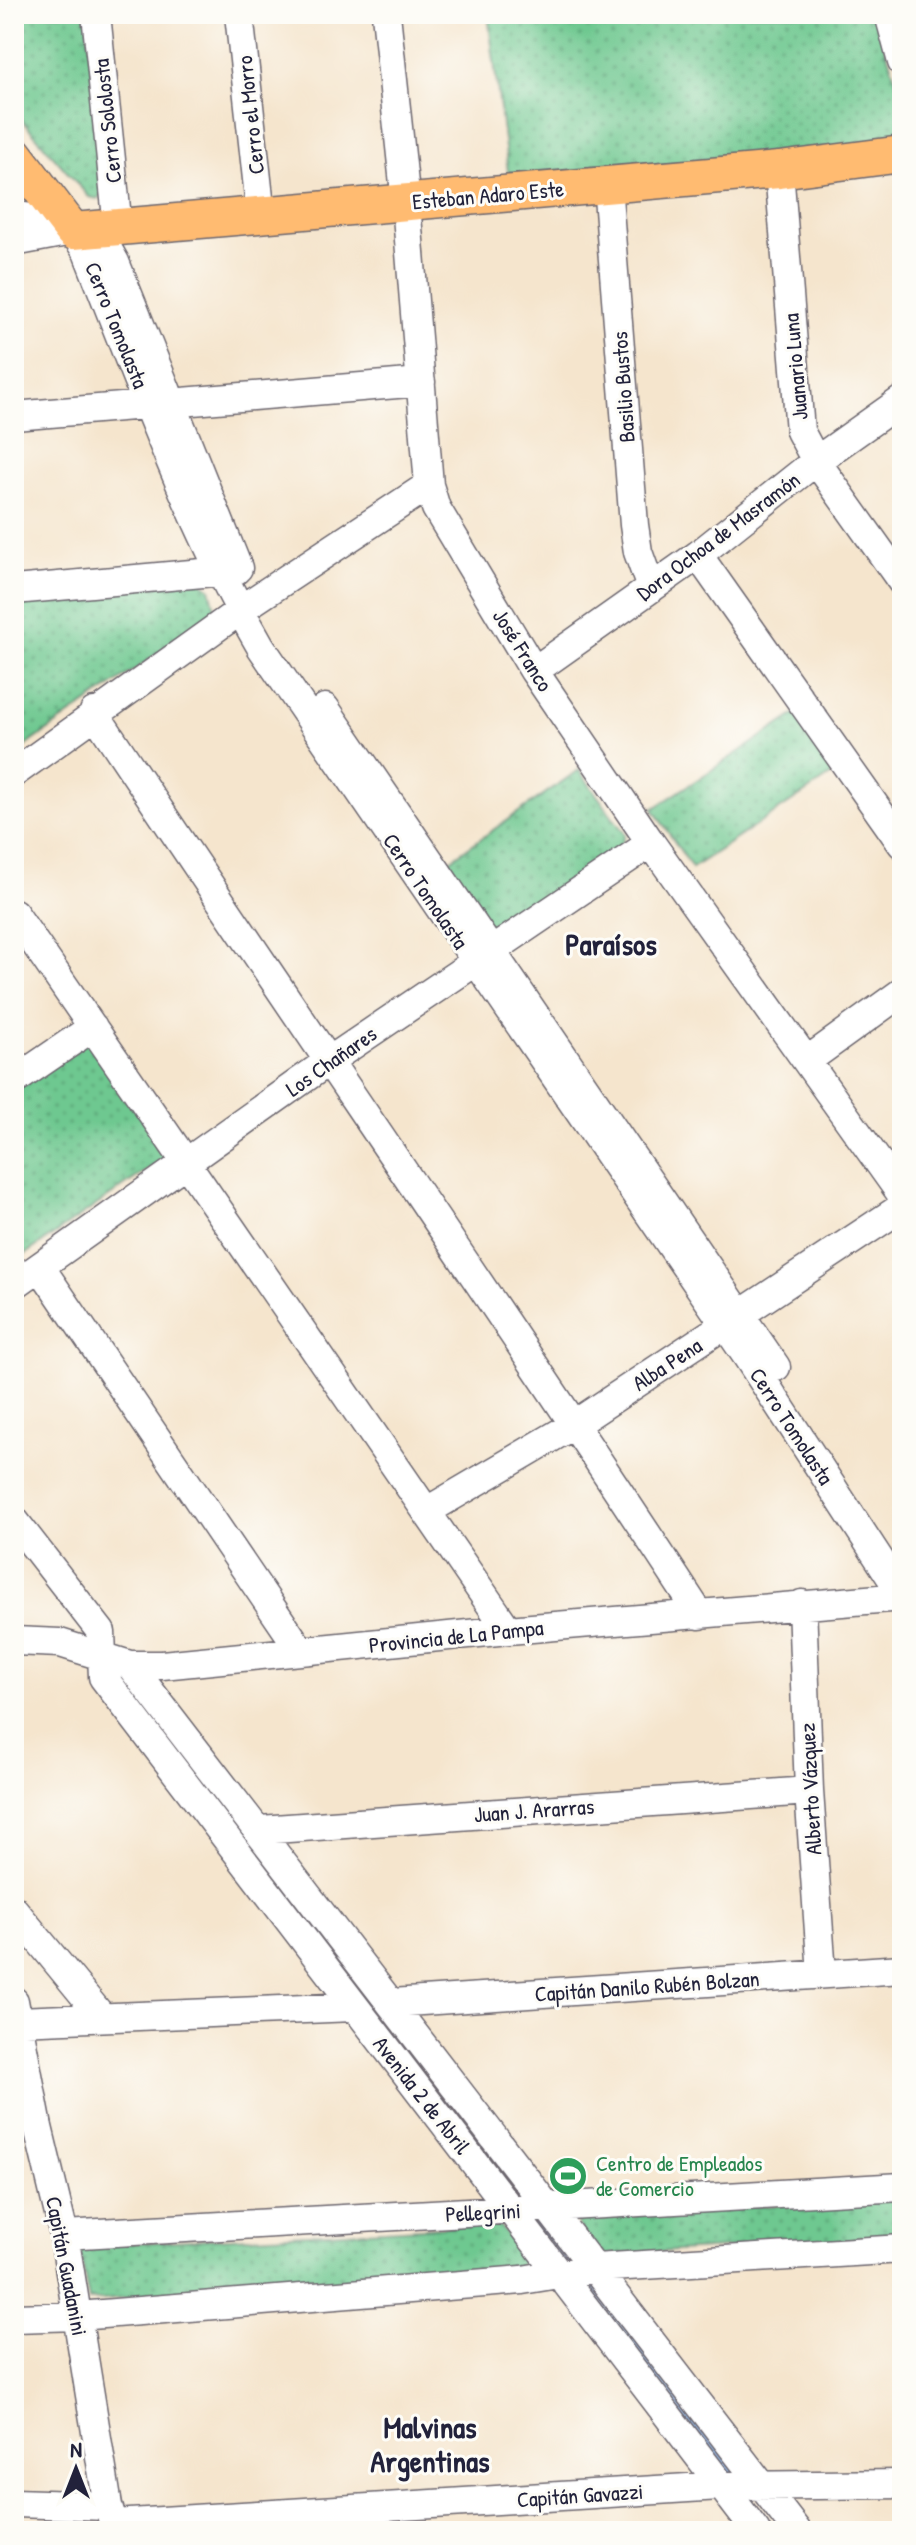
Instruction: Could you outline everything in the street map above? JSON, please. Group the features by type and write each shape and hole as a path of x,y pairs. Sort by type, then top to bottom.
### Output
{"main road":[{"name":"Cerro Tomolasta","path":"14,127 96,230"},
{"name":"Cerro Tomolasta","path":"14,154 96,230"},
{"name":"Esteban Adaro Este","path":"96,230 779,170 902,154"}],"street":[{"name":"Cerro Sololosta","path":"96,14 96,230"},
{"name":"Cerro el Morro","path":"239,14 261,216"},
{"name":"José Franco","path":"386,14 406,203 429,485 436,508 534,671 651,843 902,1195"},
{"path":"889,14 902,62"},
{"name":"Juanario Luna","path":"779,170 800,431 816,461 902,582"},
{"name":"Basilio Bustos","path":"607,184 634,525 638,552 651,588"},
{"name":"Esteban Adaro Este","path":"14,218 25,217 96,230"},
{"name":"Esteban Adaro Este","path":"14,242 96,230"},
{"name":"Cerro Tomolasta","path":"96,230 115,262 159,403 246,606 902,1563"},
{"path":"14,416 421,382"},
{"name":"Dora Ochoa de Masramón","path":"534,671 698,555 816,461 902,400"},
{"path":"14,773 94,712 246,606 429,485"},
{"path":"698,555 902,844"},
{"path":"14,590 229,571"},
{"path":"94,712 326,1063 575,1424 700,1615"},
{"name":"Los Chañares","path":"14,1285 326,1063 651,843"},
{"path":"14,913 508,1630"},
{"path":"808,1060 902,992"},
{"path":"14,1081 93,1027"},
{"name":"Alba Pena","path":"427,1511 575,1424 902,1207"},
{"path":"41,1268 301,1651"},
{"name":"Cerro Tomolasta","path":"734,1320 902,1595"},
{"name":"Avenida 2 de Abril","path":"14,1520 101,1632 103,1677 756,2531"},
{"name":"Provincia de La Pampa","path":"14,1641 60,1643 130,1665 162,1665 902,1595"},
{"name":"Alberto Vázquez","path":"802,1604 809,1791 822,1974"},
{"name":"Avenida 2 de Abril","path":"130,1665 797,2531"},
{"name":"Juan J. Ararras","path":"260,1830 809,1791"},
{"path":"14,1910 102,2017"},
{"name":"Capitán Danilo Rubén Bolzan","path":"392,2003 902,1969"},
{"path":"15,2007 102,2017 354,2007"},
{"name":"Capitán Guadanini","path":"15,2007 26,2128 64,2235 113,2520"},
{"name":"Pellegrini","path":"64,2235 551,2210 902,2187"},
{"path":"14,2318 78,2316 522,2280 595,2268 902,2249"},
{"name":"Capitán Gavazzi","path":"14,2503 113,2520 347,2521 720,2486 902,2484"}],"green space":[{"path":"14,14 86,14 103,193 98,199 89,197 14,111"},
{"path":"488,14 874,14 902,98 902,144 509,180"},
{"path":"199,580 210,588 216,613 14,754 14,600"},
{"path":"799,712 838,771 692,868 653,809"},
{"path":"579,770 625,834 619,852 502,931 488,929 443,865"},
{"path":"88,1040 169,1155 14,1262 14,1090"},
{"path":"902,2197 902,2237 597,2256 577,2223 586,2218"},
{"path":"498,2224 524,2259 516,2270 89,2301 79,2246"},
{"path":"595,2281 741,2473 726,2474 580,2283"}],"waterway":[{"path":"154,1719 516,2193"},
{"path":"539,2222 569,2262"},
{"path":"585,2283 734,2473"}],"place":[{"name":"Centro de Empleados de Comercio","path":"568,2176"}],"district":[{"name":"Paraísos","path":"611,945"},
{"name":"Malvinas Argentinas","path":"430,2445"}]}
